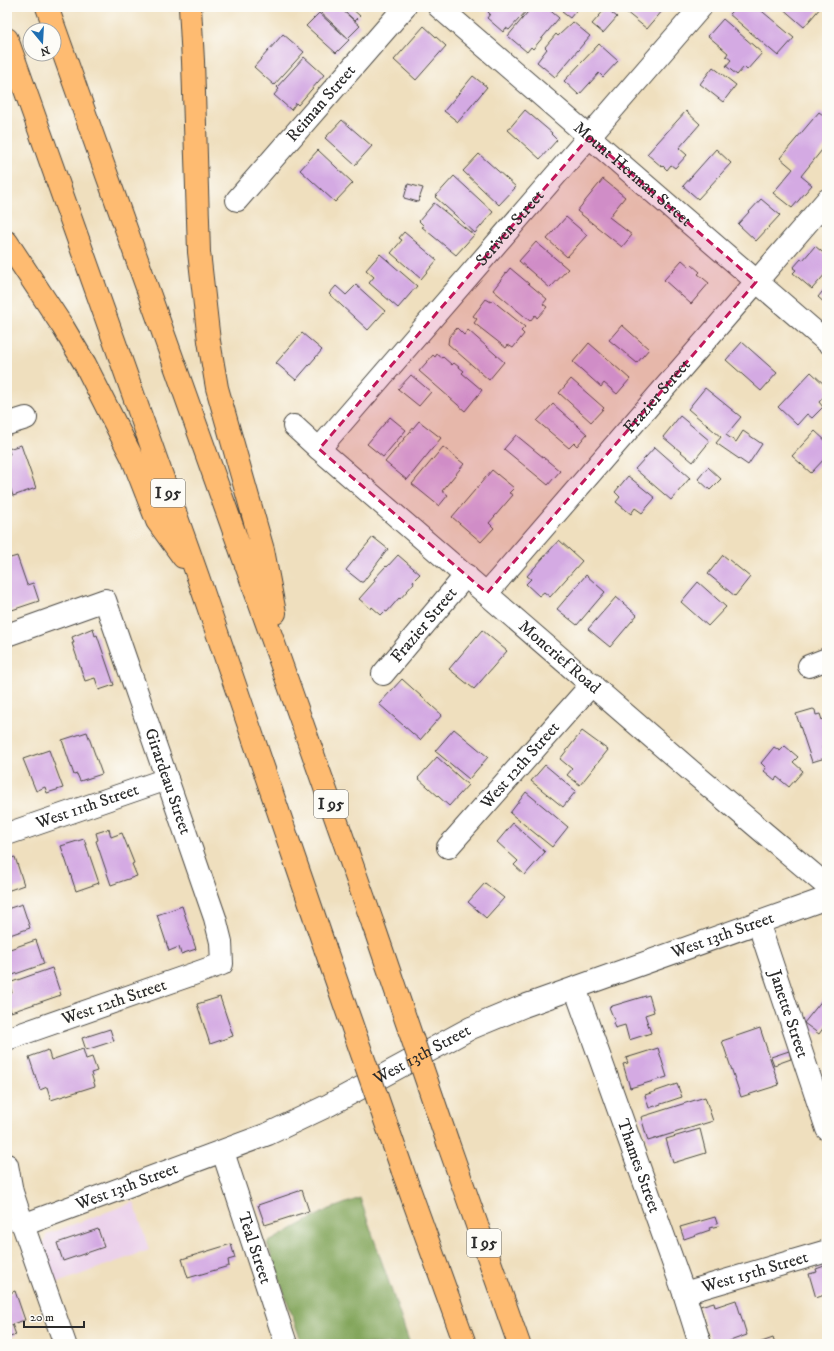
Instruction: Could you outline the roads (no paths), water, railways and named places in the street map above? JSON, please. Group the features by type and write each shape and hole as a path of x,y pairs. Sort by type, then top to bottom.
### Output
{"highway":[{"name":"I 95","path":"47,7 288,683 519,1344"},
{"path":"190,7 199,252 209,341 217,388 263,550 288,683"},
{"name":"I 95","path":"7,39 198,577 325,948 465,1344"},
{"path":"7,242 63,327 85,364 132,457 157,521 198,577"}],"street":[{"name":"Reiman Street","path":"237,200 405,7"},
{"name":"Mount Herman Street","path":"439,7 827,342"},
{"name":"Scriven Street","path":"319,449 701,7"},
{"name":"Frazier Street","path":"487,593 827,200"},
{"name":"Moncrief Road","path":"294,426 691,771 827,886"},
{"name":"Frazier Street","path":"382,674 466,575"},
{"name":"Girardeau Street","path":"7,635 105,600 215,918 221,942 222,964"},
{"name":"West 12th Street","path":"448,847 592,684"},
{"name":"West 11th Street","path":"7,834 168,779"},
{"name":"West 13th Street","path":"15,1225 223,1152 268,1134 303,1118 471,1028 524,1006 827,898"},
{"name":"Janette Street","path":"758,922 827,1129"},
{"name":"West 12th Street","path":"7,1039 222,964"},
{"name":"Thames Street","path":"576,988 684,1293 700,1344"},
{"name":"Teal Street","path":"223,1152 286,1344"},
{"path":"7,1165 12,1192 15,1225 64,1344"},
{"name":"West 15th Street","path":"684,1293 827,1251"}]}
